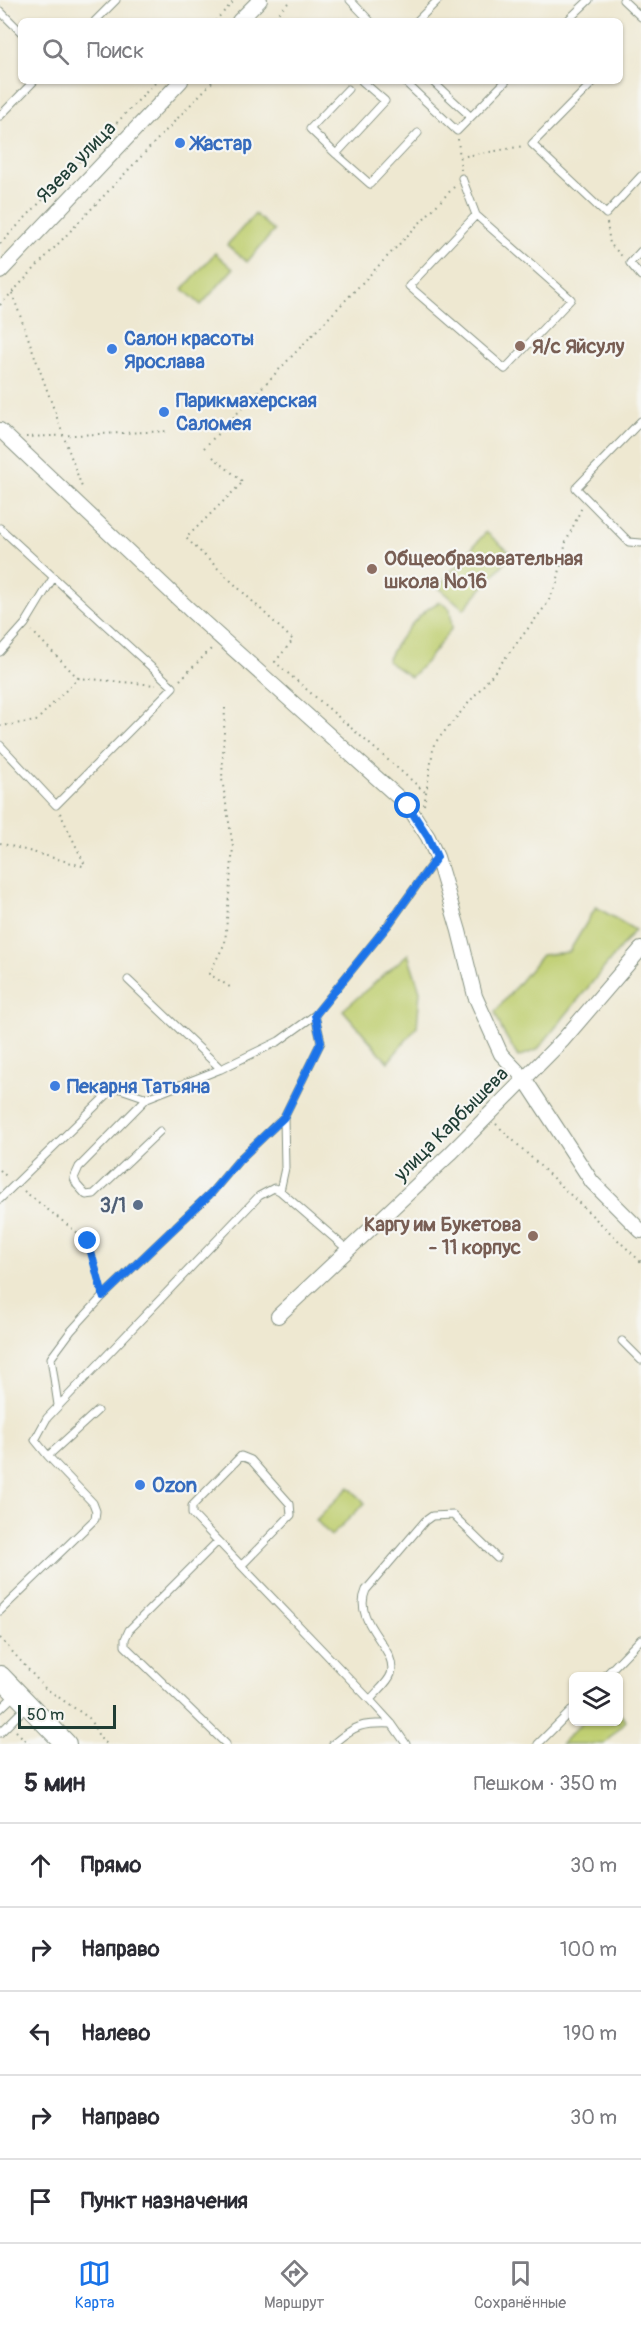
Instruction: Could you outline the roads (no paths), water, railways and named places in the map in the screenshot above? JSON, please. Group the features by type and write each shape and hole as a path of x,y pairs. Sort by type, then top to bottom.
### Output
{"main road":[{"path":"0,1676 66,1744"}],"street":[{"path":"242,18 260,0"},
{"name":"Язева улица","path":"0,272 178,84"},
{"path":"4,434 190,610 408,806 428,837 437,857 475,996 501,1054 524,1078 592,1182 641,1231"},
{"name":"улица Карбышева","path":"278,1316 451,1154 563,1040 641,949"}],"lane":[{"path":"98,18 116,0"},
{"path":"350,0 367,18"},
{"path":"420,18 438,0"},
{"path":"570,18 589,0"},
{"path":"623,0 641,17"},
{"path":"0,11 18,29"},
{"path":"0,116 31,84"},
{"path":"336,154 386,101 366,84"},
{"path":"407,84 457,131 503,84"},
{"path":"435,84 470,116"},
{"path":"591,84 532,144 606,214 641,176"},
{"path":"348,89 310,129 370,184 418,133"},
{"path":"462,178 476,215 571,299 505,369 409,286 476,215"},
{"path":"641,251 630,263 641,276"},
{"path":"641,422 576,488 629,542 641,543"},
{"path":"0,528 173,687 56,805 0,745"},
{"path":"0,652 25,624 53,578"},
{"path":"160,1131 94,1194 86,1195 77,1185 74,1178 79,1167 147,1098 221,1069 279,1041 315,1015 388,925 437,857"},
{"path":"128,980 221,1069"},
{"path":"58,1405 51,1358 71,1331 103,1296 212,1192 240,1159 284,1117 321,1042 315,1015"},
{"path":"0,1199 115,1087 147,1098"},
{"path":"280,1191 285,1168 284,1117"},
{"path":"0,1611 95,1519 96,1511 93,1503 35,1440 46,1418 259,1196 274,1188 280,1191 348,1250"},
{"path":"622,1341 641,1360"},
{"path":"48,1456 98,1411"},
{"path":"242,1565 291,1515 292,1509 247,1457 241,1456 192,1506 192,1514 370,1700 392,1724 405,1744"},
{"path":"370,1700 391,1676 391,1661 364,1614 363,1597 366,1590 425,1521 432,1516 453,1515 497,1558"},
{"path":"217,1542 129,1630 125,1646 226,1744"},
{"path":"610,1672 641,1639"},
{"path":"0,1709 22,1699"},
{"path":"0,1733 9,1724 22,1699"},
{"path":"538,1744 569,1712"},
{"path":"333,1744 352,1728 371,1723 392,1724"}],"place":[{"name":"Жастар","path":"180,143"},
{"name":"Я/c Яйсулу","path":"520,346"},
{"name":"Салон красоты Ярослава","path":"112,349"},
{"name":"Парикмахерская Саломея","path":"164,412"},
{"name":"Общеобразовательная школа №16","path":"372,569"},
{"name":"Пекарня Татьяна","path":"55,1086"},
{"name":"3/1","path":"138,1205"},
{"name":"Каргу им Букетова - 11 корпус","path":"533,1236"},
{"name":"Ozon","path":"140,1485"}]}
